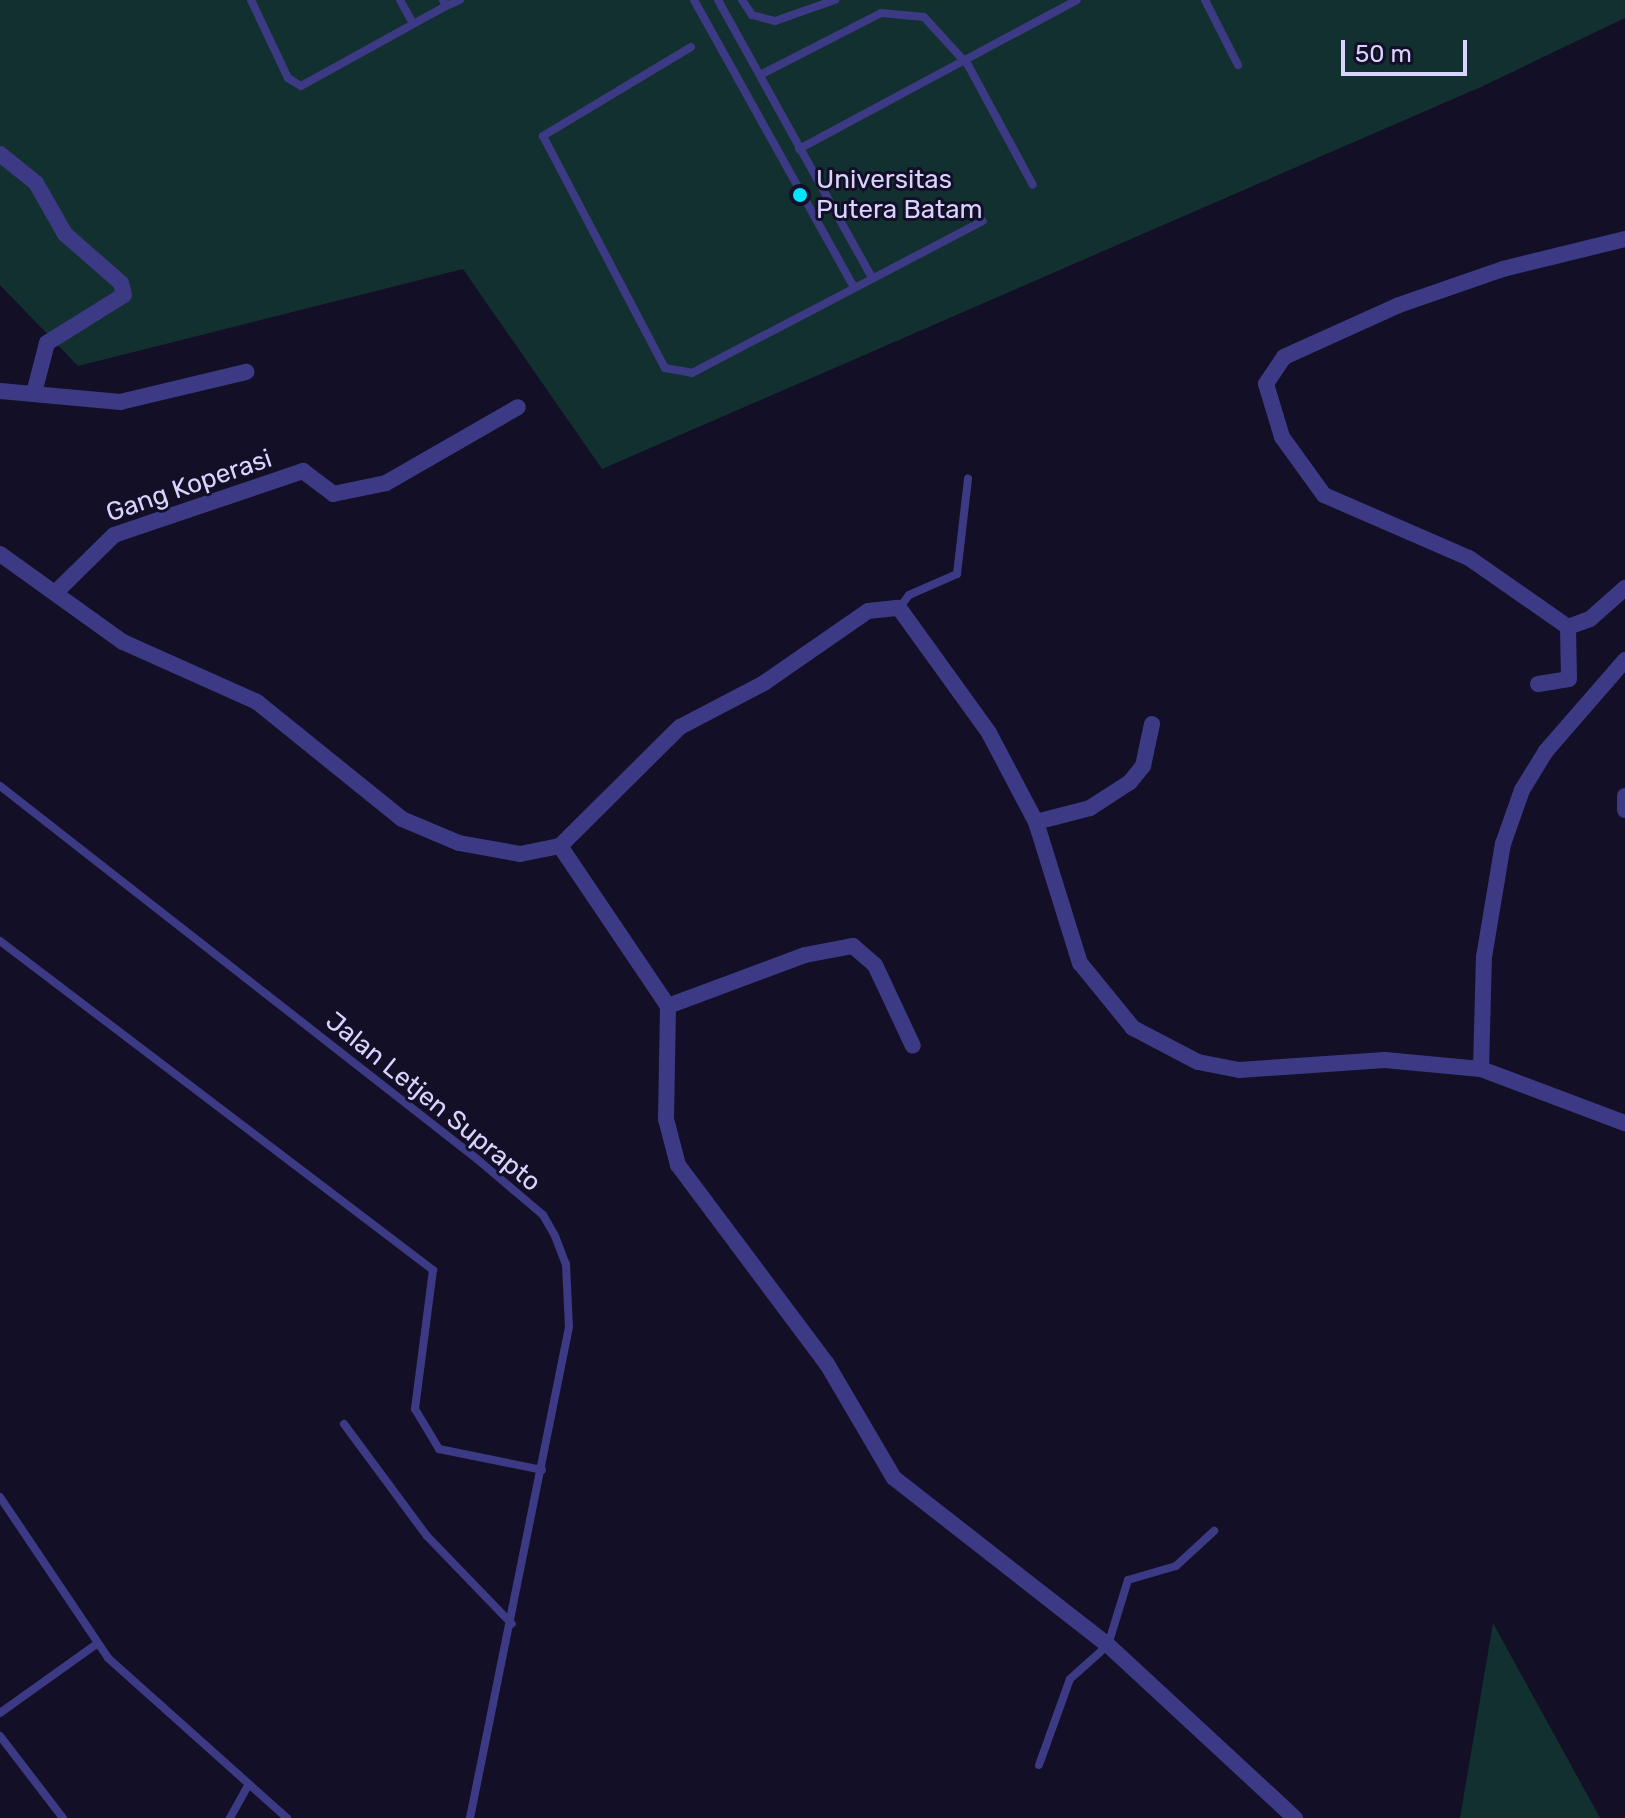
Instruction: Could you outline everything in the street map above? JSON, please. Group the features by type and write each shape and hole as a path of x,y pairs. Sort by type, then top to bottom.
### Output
{"street":[{"path":"0,154 36,183 65,234 121,283 124,295 47,343 35,389"},
{"path":"1568,627 1469,558 1324,495 1282,437 1266,384 1284,357 1399,305 1503,269 1625,239"},
{"path":"0,391 35,389 120,402 246,372"},
{"name":"Gang Koperasi","path":"57,591 114,535 303,471 333,494 386,483 518,407"},
{"path":"0,554 57,591 123,642 257,702 363,791 427,833 520,854 560,846 680,727 764,683 868,611 899,608 989,733 1036,822 1095,990 1133,1028 1167,1049 1239,1070 1385,1060 1481,1069 1625,1123"},
{"path":"1568,627 1590,619 1625,588"},
{"path":"1538,684 1569,679 1568,627"},
{"path":"1481,1069 1484,957 1503,844 1522,790 1546,751 1625,660"},
{"path":"1036,822 1090,808 1130,782 1143,766 1152,724"},
{"path":"1625,796 1625,810"},
{"path":"560,846 668,1006 665,1108 678,1165 827,1364 894,1478 1108,1645 1295,1818"},
{"path":"668,1006 805,955 853,946 875,965 913,1046"}],"lane":[{"path":"251,0 297,86 312,85 444,3 460,0"},
{"path":"400,0 412,22"},
{"path":"694,0 854,287"},
{"path":"718,0 872,278"},
{"path":"742,0 752,15 775,21 835,0"},
{"path":"799,149 968,65 1077,0"},
{"path":"1205,0 1238,65"},
{"path":"760,75 889,11 924,17 968,65 1033,185"},
{"path":"708,27 726,17"},
{"path":"691,47 543,136 653,357 665,368 692,373 983,221"},
{"path":"899,608 922,588 957,574 968,479"},
{"name":"Jalan Letjen Suprapto","path":"0,786 543,1215 570,1288 542,1470 470,1818"},
{"path":"0,941 433,1270 415,1409 439,1449 542,1470"},
{"path":"344,1424 427,1536 512,1624"},
{"path":"0,1497 98,1643 248,1786 287,1818"},
{"path":"1039,1765 1070,1679 1108,1645 1128,1580 1176,1566 1214,1531"},
{"path":"0,1713 98,1643"},
{"path":"0,1736 63,1818"},
{"path":"230,1818 248,1786"}],"green space":[{"path":"0,0 1625,0 1625,18 1483,86 602,469 463,269 78,366 0,285"},
{"path":"1493,1623 1600,1818 1460,1818"}],"place":[{"name":"Universitas Putera Batam","path":"800,195"}]}
